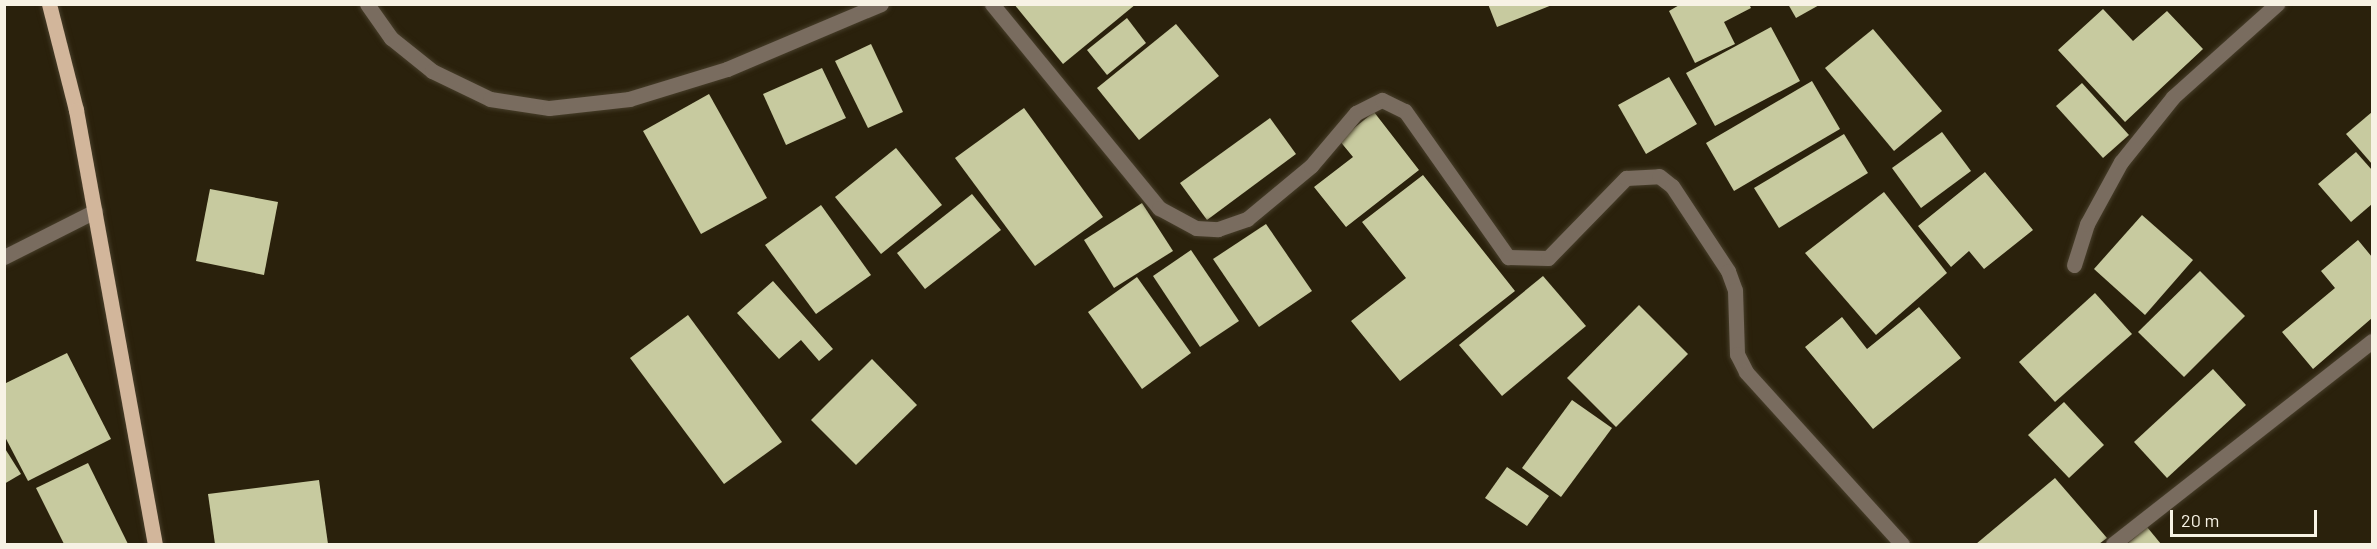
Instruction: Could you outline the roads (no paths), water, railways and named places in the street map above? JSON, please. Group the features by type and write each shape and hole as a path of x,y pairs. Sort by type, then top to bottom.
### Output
{"main road":[{"path":"49,4 95,211 155,544"}],"street":[{"path":"367,4 391,38 432,71 490,99 549,108 629,99 728,69 881,4"},
{"path":"992,4 1160,208 1196,228 1218,229 1247,219 1311,166 1356,113 1382,100 1405,111 1508,257 1548,258 1626,178 1659,176 1672,186 1728,271 1736,290 1737,354 1746,372 1902,544"},
{"path":"2074,266 2087,224 2121,162 2173,97 2277,4"},
{"path":"4,257 95,211"},
{"path":"2113,544 2373,341"}]}
